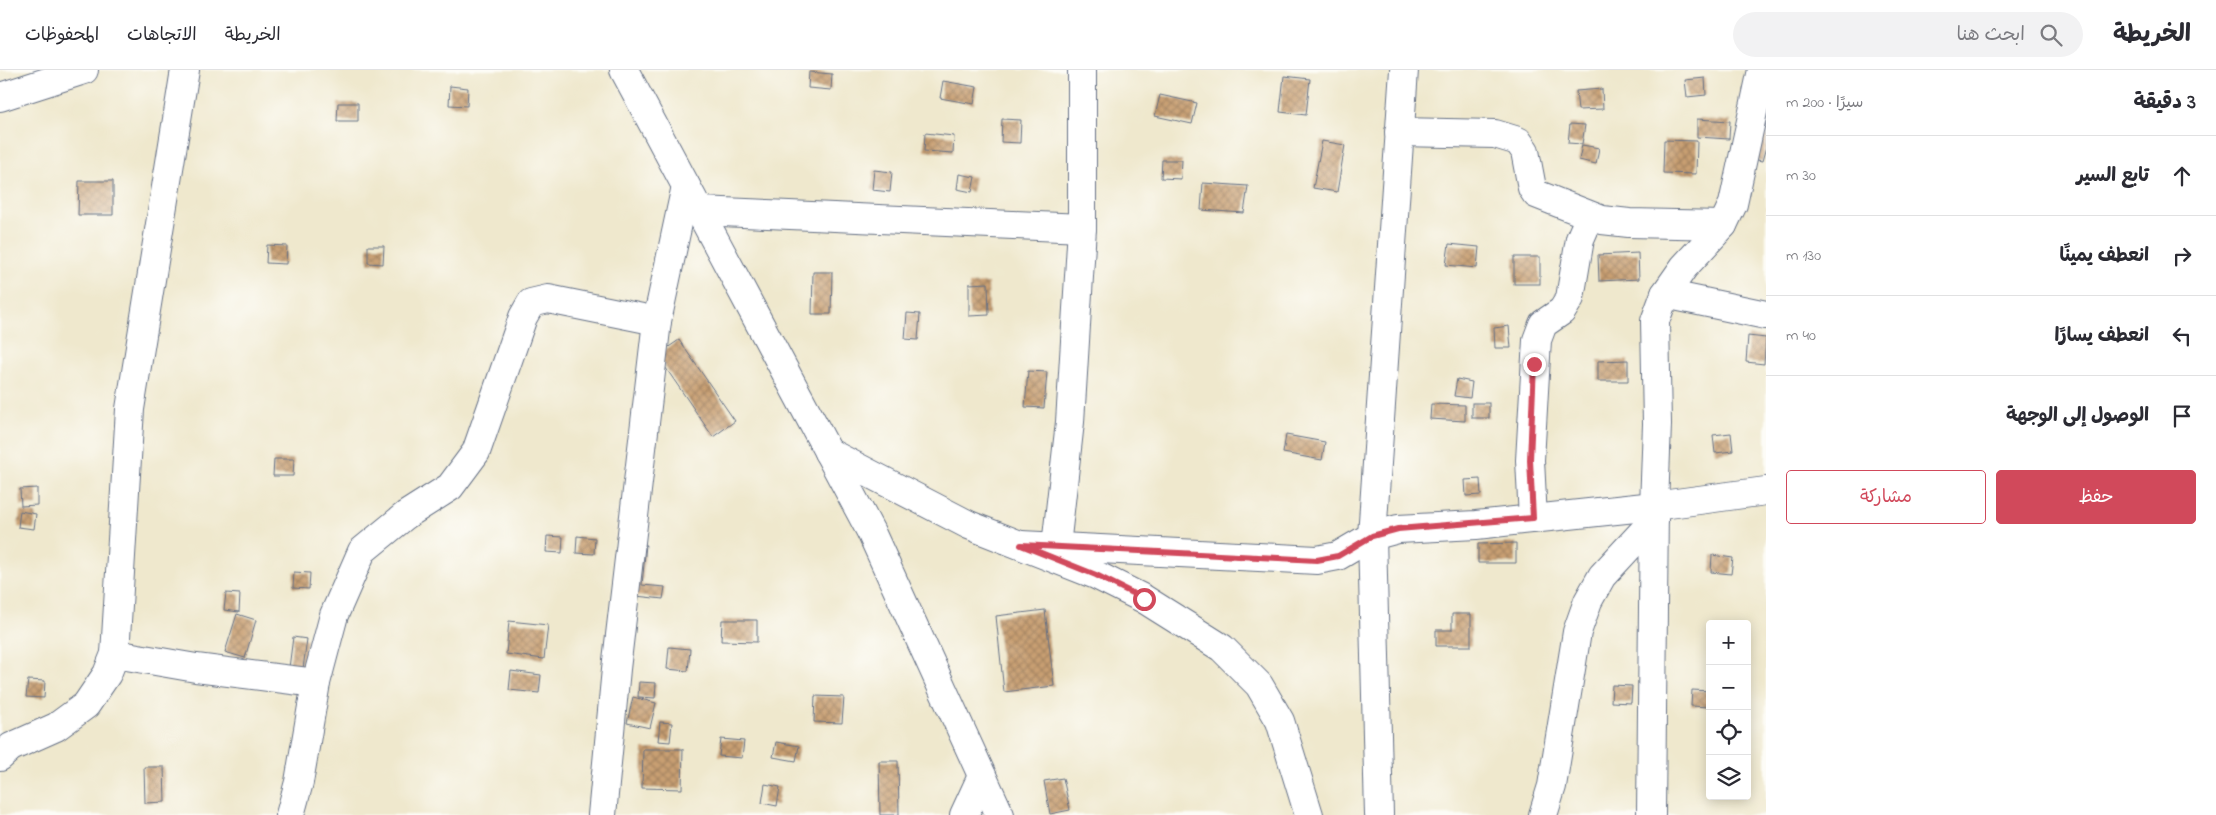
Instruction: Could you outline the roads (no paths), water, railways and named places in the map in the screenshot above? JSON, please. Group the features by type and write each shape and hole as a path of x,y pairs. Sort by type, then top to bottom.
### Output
{"street":[{"path":"0,97 84,70"},
{"path":"0,757 11,747 56,727 86,705 107,674 115,654 130,409 184,70"},
{"path":"624,70 871,532 1000,815"},
{"path":"1056,546 1070,422 1082,228 1082,70"},
{"path":"1379,815 1372,536 1404,70"},
{"path":"1652,815 1654,513 1658,424 1655,322 1665,294 1684,267 1723,225 1733,204 1743,166 1762,70"},
{"path":"1400,132 1495,134 1518,141 1526,151 1532,188 1536,194 1590,216 1629,223 1723,225"},
{"path":"602,815 616,669 657,321 686,186"},
{"path":"700,211 1082,228"},
{"path":"1533,518 1530,460 1537,340 1544,324 1562,311 1570,298 1580,238 1590,216"},
{"path":"1665,294 1766,315"},
{"path":"290,815 299,782 316,683 334,615 362,551 406,515 450,487 476,452 522,316 531,303 548,299 657,321"},
{"path":"828,452 969,525 1096,575 1144,599 1222,648 1259,685 1280,720 1309,815"},
{"path":"1021,545 1317,560 1338,556 1372,536 1398,529 1533,518 1654,513 1766,491"},
{"path":"1543,815 1552,786 1577,632 1588,602 1602,576 1654,513"},
{"path":"115,654 196,668 316,683"},
{"path":"964,815 982,776"}]}
